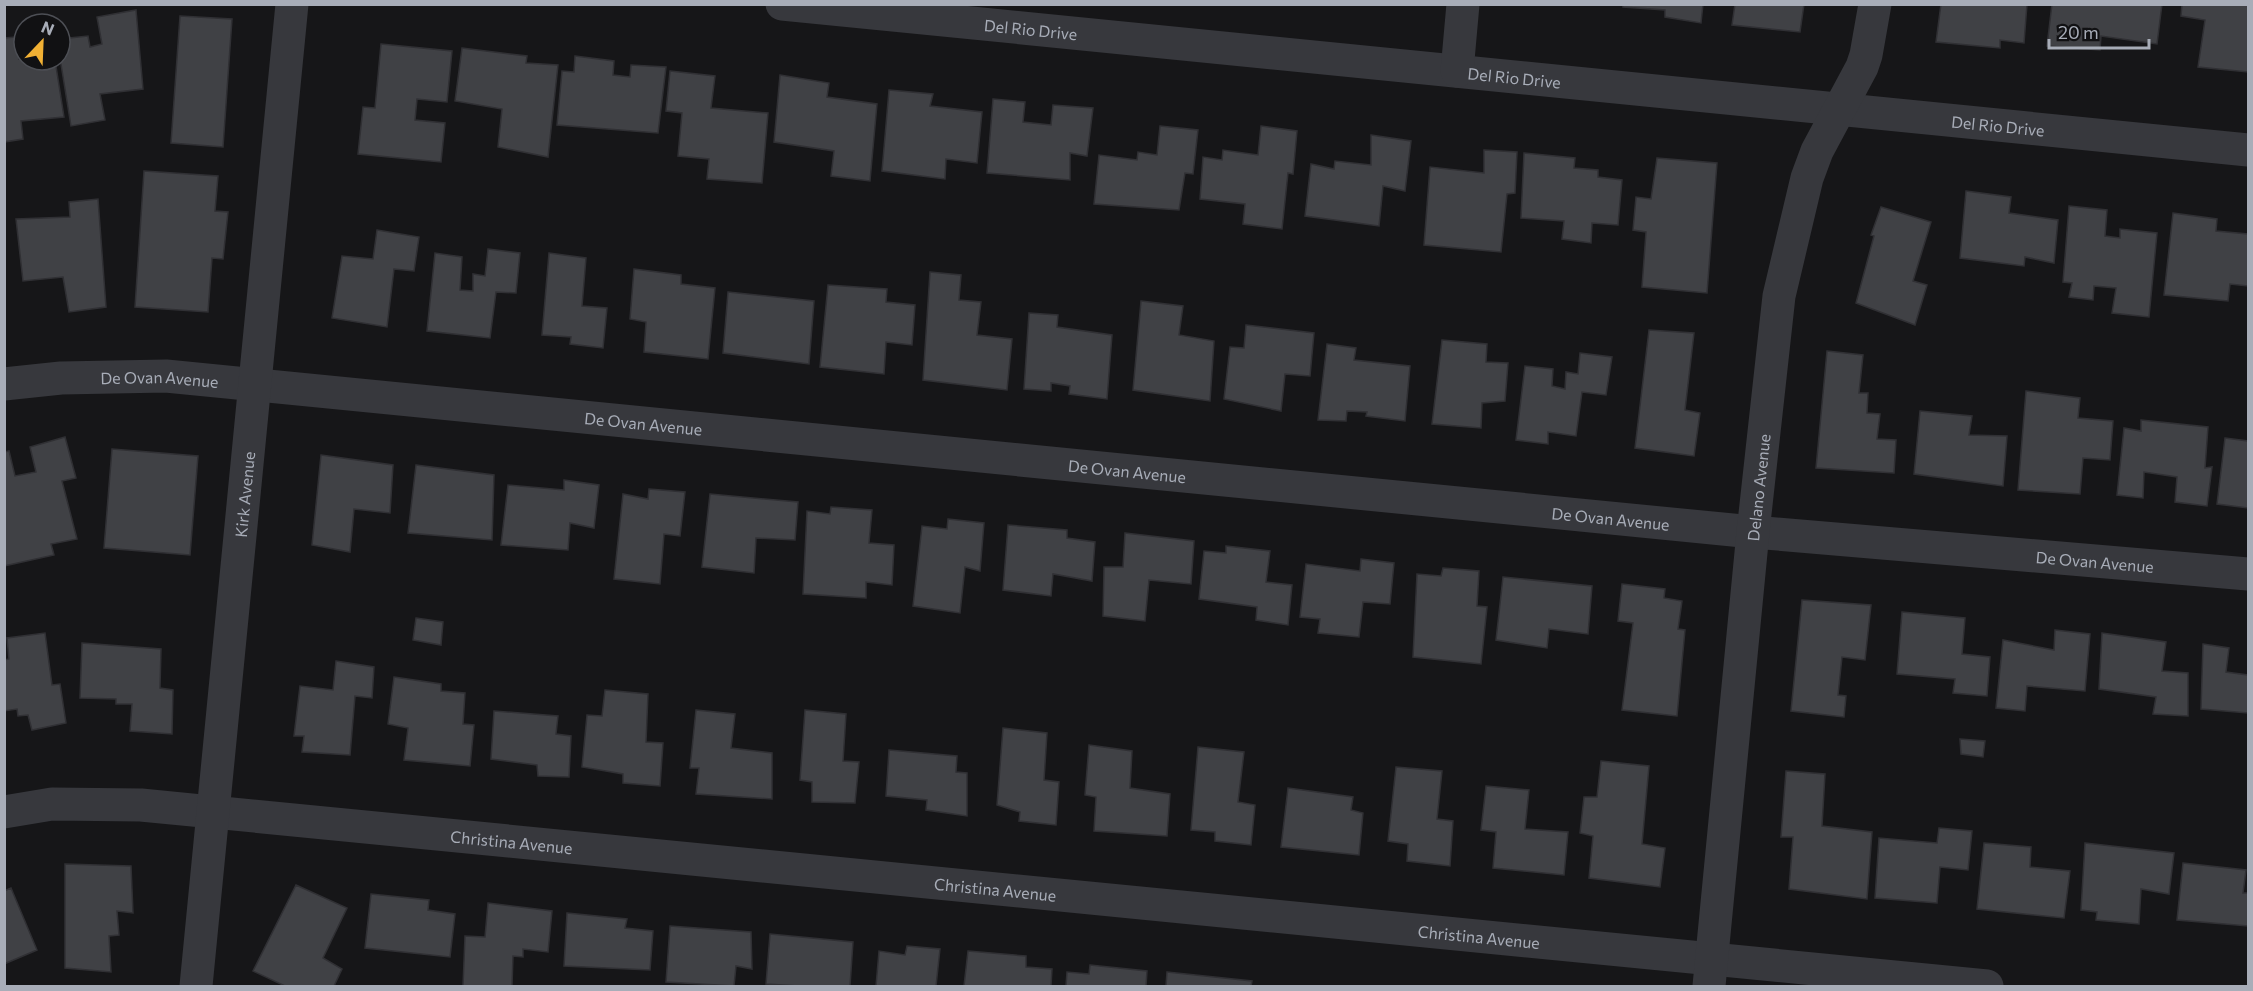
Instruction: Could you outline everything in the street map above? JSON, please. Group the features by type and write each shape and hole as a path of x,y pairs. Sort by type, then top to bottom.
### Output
{"street":[{"name":"Kirk Avenue","path":"196,987 292,4"},
{"name":"Del Rio Drive","path":"782,4 2248,150"},
{"path":"1457,71 1463,4"},
{"name":"Delano Avenue","path":"1711,973 1753,531 1779,296 1807,178 1838,108 1862,67 1875,4"},
{"name":"De Ovan Avenue","path":"4,384 61,378 166,376 1753,531 2248,574"},
{"name":"Christina Avenue","path":"4,812 52,804 141,805 1711,973 1987,987"}],"building":[{"path":"1623,4 1703,4 1701,23 1665,17 1665,10 1623,7"},
{"path":"1735,4 1804,4 1800,32 1732,25"},
{"path":"1941,4 2027,4 2024,43 2000,40 2000,48 1936,42"},
{"path":"2052,4 2162,4 2157,44 2101,36 2100,50 2047,46"},
{"path":"2182,4 2248,4 2248,72 2198,67 2205,20 2181,16"},
{"path":"136,10 143,89 100,94 105,120 71,126 62,72 72,72 72,38 88,36 90,47 102,44 97,17"},
{"path":"180,16 232,19 223,147 171,143"},
{"path":"12,37 12,72 57,72 64,117 21,121 23,139 4,142 4,38"},
{"path":"381,44 452,51 447,102 417,99 415,120 445,123 441,162 358,154 363,107 375,108"},
{"path":"462,48 527,56 526,63 558,65 548,157 498,147 502,109 455,101"},
{"path":"575,56 614,61 613,75 630,77 631,65 666,67 658,133 557,125 562,71 574,72"},
{"path":"670,71 715,76 711,108 768,113 762,183 707,179 709,159 678,156 682,113 666,111"},
{"path":"780,75 829,83 827,97 877,104 870,181 831,176 834,151 774,142"},
{"path":"889,90 933,94 930,106 982,112 977,163 946,159 945,179 882,171"},
{"path":"993,99 1025,102 1023,122 1051,125 1053,105 1093,108 1087,156 1070,153 1070,180 987,173"},
{"path":"1160,126 1198,130 1193,174 1185,173 1179,210 1094,204 1099,155 1137,160 1138,152 1157,155"},
{"path":"1261,126 1297,131 1293,174 1288,173 1282,229 1243,224 1245,204 1200,199 1203,157 1222,160 1223,150 1258,155"},
{"path":"1371,135 1411,141 1405,191 1383,186 1379,226 1305,216 1311,164 1334,169 1335,161 1371,165"},
{"path":"1484,150 1517,152 1515,193 1507,194 1501,252 1424,245 1430,167 1484,173"},
{"path":"1524,153 1575,158 1574,168 1598,170 1598,177 1622,180 1618,225 1592,223 1591,243 1562,239 1564,221 1521,218"},
{"path":"1657,158 1717,163 1707,293 1642,287 1646,232 1633,230 1636,197 1651,199"},
{"path":"144,171 218,176 215,211 228,212 223,259 212,258 208,312 135,307"},
{"path":"1966,191 2011,197 2009,213 2058,220 2054,263 2025,257 2024,266 1960,258"},
{"path":"98,199 106,307 69,312 63,277 23,281 16,219 70,217 69,202"},
{"path":"2069,206 2107,210 2105,236 2120,238 2120,229 2157,233 2149,317 2112,313 2116,288 2094,286 2093,300 2069,297 2072,283 2063,282"},
{"path":"1881,207 1931,222 1913,281 1927,285 1915,325 1856,303 1874,236 1871,235"},
{"path":"2173,213 2217,219 2216,231 2248,234 2248,286 2230,284 2228,301 2164,295"},
{"path":"377,230 419,237 414,271 394,269 387,327 332,318 342,256 373,259"},
{"path":"488,249 520,253 516,293 496,292 490,338 427,331 435,253 462,257 460,290 473,291 473,274 485,276"},
{"path":"549,253 586,258 582,306 607,308 603,348 570,344 571,337 542,335"},
{"path":"634,269 681,275 681,284 715,288 708,359 644,352 646,322 630,319"},
{"path":"930,272 961,275 959,300 981,302 977,335 1012,339 1007,390 923,380"},
{"path":"828,285 887,289 886,302 915,305 912,345 886,342 884,374 820,367"},
{"path":"728,292 814,301 809,364 723,353"},
{"path":"1141,301 1183,306 1179,335 1214,341 1210,401 1133,390"},
{"path":"1029,313 1058,315 1057,327 1112,335 1107,399 1069,394 1070,386 1051,383 1051,391 1024,389"},
{"path":"1246,325 1314,333 1310,376 1285,374 1281,411 1224,399 1230,347 1244,348"},
{"path":"1649,330 1694,333 1685,410 1700,413 1694,456 1635,448"},
{"path":"1442,340 1487,344 1486,362 1508,363 1505,401 1482,403 1481,428 1432,424"},
{"path":"1327,344 1356,348 1354,360 1410,366 1405,421 1366,416 1367,412 1347,411 1346,421 1318,420"},
{"path":"1827,351 1863,355 1859,393 1868,393 1867,413 1880,414 1877,439 1896,440 1894,473 1816,468"},
{"path":"1580,353 1612,357 1606,395 1582,392 1576,436 1548,432 1548,444 1516,440 1525,366 1553,369 1552,386 1565,389 1566,372 1578,374"},
{"path":"2026,391 2080,398 2078,418 2113,421 2110,460 2083,458 2080,494 2018,490"},
{"path":"1920,411 1972,416 1969,435 2007,436 2003,486 1914,474"},
{"path":"2141,420 2208,427 2205,468 2212,467 2207,506 2175,502 2177,477 2144,472 2143,498 2117,495 2124,428 2141,431"},
{"path":"65,437 76,478 62,481 77,539 51,544 54,555 4,566 4,452 9,451 15,476 36,472 30,447"},
{"path":"2225,438 2248,441 2248,508 2217,504"},
{"path":"112,449 198,456 190,555 104,548"},
{"path":"321,455 393,465 390,513 354,509 350,552 312,545"},
{"path":"416,465 494,475 492,540 408,533"},
{"path":"564,480 599,485 594,528 570,523 568,550 501,545 508,485 564,490"},
{"path":"649,489 685,492 680,536 664,534 660,584 614,579 623,494 648,499"},
{"path":"710,494 798,502 795,540 756,538 754,573 702,567"},
{"path":"831,507 872,510 869,543 894,545 892,585 866,582 866,598 803,594 807,511 830,514"},
{"path":"948,519 984,523 980,571 965,567 960,613 913,606 922,526 947,529"},
{"path":"1008,525 1067,530 1067,538 1095,542 1092,581 1053,574 1051,596 1003,590"},
{"path":"1125,533 1194,541 1191,584 1149,580 1145,621 1103,616 1104,567 1123,567"},
{"path":"1226,546 1270,551 1266,582 1292,585 1288,625 1256,620 1257,607 1199,599 1204,551 1226,553"},
{"path":"1361,559 1394,563 1390,604 1363,602 1359,637 1318,633 1320,619 1300,617 1306,564 1360,571"},
{"path":"1443,568 1479,571 1477,606 1487,607 1481,664 1413,657 1417,574 1441,576"},
{"path":"1503,577 1592,586 1588,634 1549,629 1547,648 1496,640"},
{"path":"1622,584 1665,589 1664,598 1682,601 1678,629 1685,630 1677,716 1622,710 1633,623 1618,621"},
{"path":"1802,600 1871,605 1865,660 1842,657 1838,695 1846,696 1844,717 1791,711"},
{"path":"1902,612 1965,618 1962,654 1990,657 1987,696 1953,693 1955,679 1897,674"},
{"path":"416,618 443,622 441,645 413,640"},
{"path":"2055,630 2090,634 2085,691 2027,686 2025,711 1996,708 2003,640 2054,650"},
{"path":"45,633 52,685 60,684 66,723 32,730 28,715 18,716 17,709 4,711 4,660 9,659 7,638"},
{"path":"2102,633 2166,642 2162,671 2188,673 2188,716 2153,714 2156,697 2099,689"},
{"path":"82,643 161,649 160,688 173,690 172,734 130,731 132,704 116,704 116,699 80,698"},
{"path":"2203,644 2229,648 2226,672 2248,675 2248,713 2201,709"},
{"path":"336,661 374,667 372,698 355,696 350,755 302,752 304,736 294,736 300,686 333,690"},
{"path":"394,677 441,684 441,691 465,693 463,724 474,725 470,766 404,760 408,728 388,724"},
{"path":"605,690 648,694 646,742 663,743 660,786 623,783 623,774 582,767 587,715 602,716"},
{"path":"696,710 735,714 731,748 772,753 772,799 696,794 699,768 690,768"},
{"path":"805,710 846,714 843,761 859,762 855,803 812,802 812,782 800,780"},
{"path":"494,711 558,716 556,734 571,736 569,777 538,776 537,765 491,759"},
{"path":"1003,728 1047,733 1044,780 1059,782 1056,825 1019,821 1020,812 997,805"},
{"path":"1960,739 1985,741 1983,757 1961,754"},
{"path":"1089,745 1132,751 1130,788 1170,794 1167,836 1094,831 1096,797 1085,795"},
{"path":"1198,747 1244,752 1238,802 1255,805 1251,845 1215,841 1215,832 1191,830"},
{"path":"889,750 957,756 956,772 967,773 967,816 926,810 927,800 886,796"},
{"path":"1601,761 1649,766 1642,844 1665,848 1660,887 1589,878 1593,836 1580,833 1584,797 1597,797"},
{"path":"1396,767 1442,771 1437,819 1453,821 1450,866 1407,861 1408,844 1388,841"},
{"path":"1786,771 1825,774 1822,826 1872,832 1867,899 1789,889 1793,837 1781,837"},
{"path":"1486,786 1529,790 1525,829 1568,832 1564,875 1493,868 1496,832 1481,830"},
{"path":"1288,788 1353,797 1351,810 1363,813 1359,855 1281,847"},
{"path":"1939,828 1972,831 1968,870 1940,867 1937,903 1875,898 1879,838 1937,843"},
{"path":"1984,843 2031,847 2030,867 2070,871 2064,918 1977,909"},
{"path":"2085,843 2174,853 2169,894 2141,889 2139,924 2096,920 2097,912 2081,910"},
{"path":"2183,863 2246,870 2243,893 2248,893 2248,926 2177,920"},
{"path":"65,864 131,866 133,913 117,911 119,935 109,936 111,972 65,968"},
{"path":"296,885 347,908 323,958 342,969 334,986 285,986 253,971"},
{"path":"11,888 37,950 4,964 4,891"},
{"path":"371,894 429,900 428,910 455,914 450,957 365,948"},
{"path":"488,903 552,911 548,952 523,949 523,957 513,956 512,986 463,986 465,936 485,937"},
{"path":"567,913 627,919 625,928 653,931 650,970 564,966"},
{"path":"670,926 751,932 752,969 736,966 734,986 666,982"},
{"path":"770,934 853,942 850,986 766,984"},
{"path":"907,946 940,949 936,986 876,986 879,951 905,955"},
{"path":"968,951 1026,956 1026,967 1052,969 1051,986 964,986"},
{"path":"1090,965 1147,971 1146,986 1066,986 1067,972 1089,974"},
{"path":"1167,972 1252,981 1251,986 1166,986"}]}
